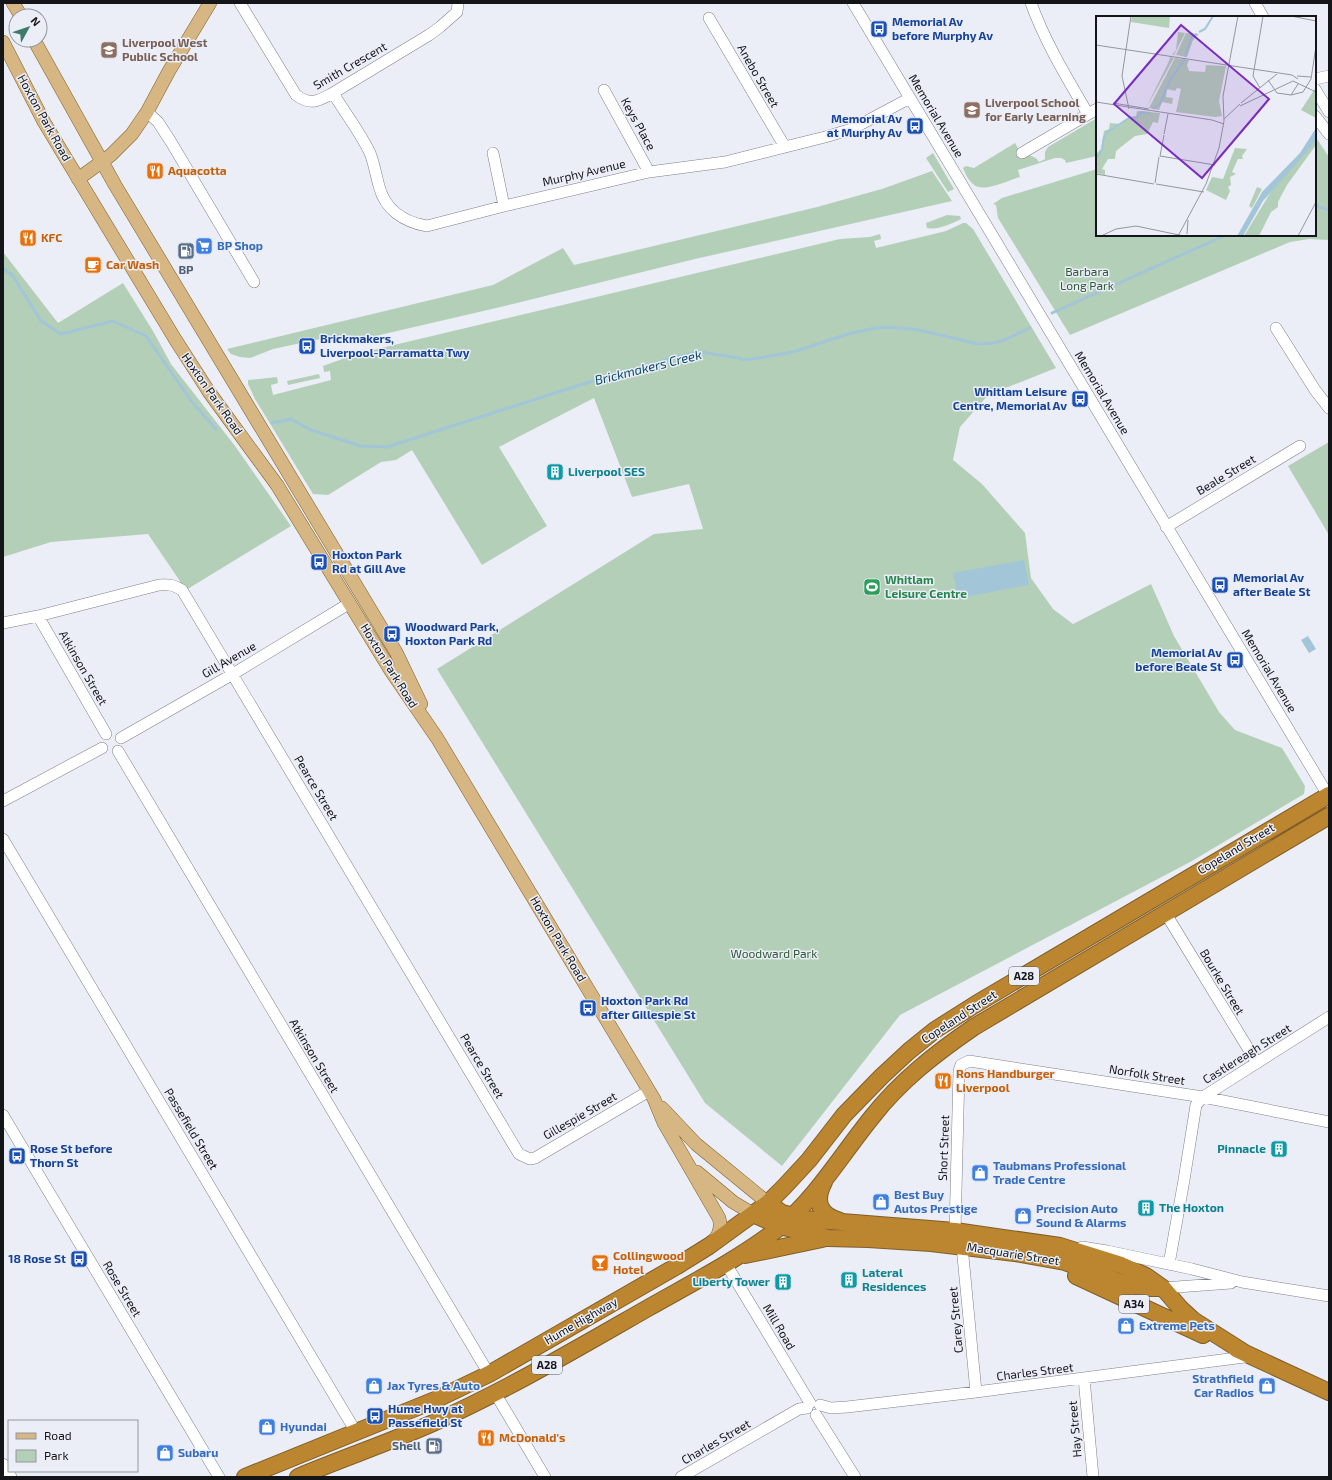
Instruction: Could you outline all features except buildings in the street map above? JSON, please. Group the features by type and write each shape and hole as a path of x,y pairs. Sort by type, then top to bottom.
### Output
{"highway":[{"name":"Copeland Street","path":"753,1214 768,1203 804,1165 859,1098 909,1051 935,1030 976,1004 1329,796"},
{"name":"Copeland Street","path":"786,1221 826,1178 885,1100 943,1048 988,1019 1329,816"},
{"path":"826,1178 820,1190 820,1207 829,1217 845,1223"},
{"name":"A34","path":"768,1203 782,1213 786,1221"},
{"name":"Hume Highway","path":"245,1477 435,1400 489,1374 677,1266 709,1246 753,1214"},
{"name":"A34","path":"753,1214 786,1221"},
{"name":"Macquarie Street","path":"786,1221 804,1219 954,1232 1060,1246"},
{"name":"Hume Highway","path":"298,1477 433,1423 495,1393 582,1346 731,1261 755,1246 786,1221"},
{"name":"Macquarie Street","path":"786,1221 828,1238 868,1239 962,1246 1022,1254 1065,1262 1128,1285 1163,1288"},
{"path":"731,1261 828,1238"},
{"name":"A34","path":"1060,1246 1134,1270 1151,1279 1163,1288 1181,1309 1193,1320 1249,1354"},
{"name":"A34","path":"1022,1254 1050,1263 1174,1322 1249,1354 1329,1392"}],"main road":[{"path":"78,179 115,152 132,134 147,112 169,71 210,3"},
{"name":"Hoxton Park Road","path":"3,42 44,122 175,339 213,397 277,485 391,671 436,738 651,1095 664,1123 720,1220 718,1236 709,1246"},
{"name":"Hoxton Park Road","path":"39,48 103,162 228,374 277,452 396,652 436,738"},
{"path":"350,603 363,596"},
{"name":"Hoxton Park Road","path":"651,1095 696,1144 768,1203"},
{"name":"Hoxton Park Road","path":"679,1149 703,1178 733,1202 753,1214"}],"street":[{"name":"Smith Crescent","path":"240,3 296,95 312,102 318,101 333,93 440,28 456,12 458,3"},
{"name":"Memorial Avenue","path":"853,3 1048,327 1166,527 1329,796"},
{"path":"1022,153 1093,112 1062,70 1042,31 1031,3"},
{"name":"Anebo Street","path":"709,18 785,147"},
{"path":"1316,79 1329,76"},
{"name":"Keys Place","path":"604,90 649,172"},
{"path":"1316,91 1329,112"},
{"name":"Murphy Avenue","path":"333,93 370,153 382,196 388,206 397,214 416,224 427,226 504,206 649,172 725,162 785,147 852,129 910,98"},
{"path":"147,112 158,122 171,142 254,282"},
{"path":"1316,117 1329,134"},
{"path":"493,153 504,206"},
{"path":"1276,328 1315,390 1329,408"},
{"name":"Beale Street","path":"1166,527 1300,446"},
{"name":"Pearce Street","path":"3,623 38,616 159,585 169,584 182,590 516,1149 524,1157"},
{"name":"Gill Avenue","path":"121,738 233,674 350,603"},
{"name":"Atkinson Street","path":"38,616 106,734"},
{"path":"114,732 121,738 121,747 118,751 109,753 102,748 101,740 106,734 114,732"},
{"path":"3,801 102,748"},
{"name":"Atkinson Street","path":"118,751 489,1374"},
{"name":"Passefield Street","path":"3,839 356,1432"},
{"name":"Bourke Street","path":"1166,914 1257,1063"},
{"name":"Castlereagh Street","path":"1169,1264 1196,1105 1203,1097 1329,1017"},
{"name":"Norfolk Street","path":"961,1065 969,1061 1203,1097 1329,1122"},
{"name":"Short Street","path":"954,1232 959,1071 961,1065"},
{"name":"Gillespie Street","path":"524,1157 530,1159 535,1158 651,1095"},
{"name":"Rose Street","path":"3,1115 219,1477"},
{"name":"Carey Street","path":"962,1246 976,1392"},
{"name":"Macquarie Street","path":"1060,1246 1093,1248 1169,1264 1242,1282 1329,1296"},
{"name":"Mill Road","path":"731,1261 813,1408 855,1477"},
{"name":"Macquarie Street","path":"1163,1288 1242,1282"},
{"name":"Charles Street","path":"681,1477 799,1409 847,1407 976,1392 1249,1354"},
{"name":"Hay Street","path":"1084,1378 1093,1477"},
{"path":"495,1393 545,1477"},
{"path":"3,1464 11,1477"}],"green space":[{"path":"1096,119 1096,156 1066,163 1065,160 1061,158 1055,158 1018,170 1020,177 983,188 977,187 971,182 963,168 966,166 974,168 1015,143 1019,150 1016,152 1020,159 1029,155 1036,158 1039,162 1045,159 1045,152 1048,147"},
{"name":"Barbara Long Park","path":"1316,138 1329,157 1329,240 1309,239 1290,242 1070,335 998,218 996,205 993,204 1002,198 1096,169 1096,236 1316,236"},
{"path":"933,153 954,189 948,192 926,158"},
{"path":"932,171 952,201 695,259 367,338 321,344 320,339 273,349 250,358 231,354 227,349 493,285 563,248 574,265 817,207 882,189"},
{"path":"947,215 960,216 961,219 949,225 927,228 926,223"},
{"name":"Woodward Park","path":"966,223 973,229 1056,368 988,395 960,427 953,460 982,484 1025,533 1031,578 1053,609 1073,624 1151,584 1174,636 1219,712 1235,730 1282,748 1305,786 1304,794 1192,861 900,1015 782,1166 705,1103 437,669 654,534 703,529 689,484 632,497 594,398 499,447 547,526 482,565 412,450 396,460 381,462 328,495 313,494 255,399 248,384 248,380 277,377 278,383 271,385 273,395 331,380 330,371 324,372 323,366 356,354 840,239 870,237 880,234 881,239 874,241 876,248 946,231"},
{"path":"3,252 58,323 123,283 153,331 171,364 235,446 291,526 186,590 148,534 51,542 3,557"},
{"path":"319,374 320,378 288,385 287,381"},
{"path":"1329,442 1329,535 1288,466"}],"water":[{"path":"1024,560 1029,585 958,598 953,573"},
{"path":"1308,636 1316,649 1309,653 1301,640"}],"waterway":[{"name":"Brickmakers Creek","path":"1316,206 1329,210"},
{"name":"Brickmakers Creek","path":"1052,313 1224,236"},
{"name":"Brickmakers Creek","path":"3,268 13,276 41,321 61,334 113,321 146,336 192,402 216,429"},
{"name":"Brickmakers Creek","path":"272,423 291,419 311,430 361,446 387,447 589,382 680,356 700,352 739,358 743,360 752,359 793,352 848,334 875,328 890,327 919,330 978,344 994,343 1030,328"}],"place":[{"name":"Memorial Av before Murphy Av","path":"879,29"},
{"name":"Liverpool West Public School","path":"109,50"},
{"name":"Liverpool School for Early Learning","path":"972,110"},
{"name":"Memorial Av at Murphy Av","path":"915,126"},
{"name":"Aquacotta","path":"155,171"},
{"name":"KFC","path":"28,238"},
{"name":"BP Shop","path":"204,246"},
{"name":"BP","path":"186,251"},
{"name":"Car Wash","path":"93,265"},
{"name":"Brickmakers, Liverpool-Parramatta Twy","path":"307,346"},
{"name":"Whitlam Leisure Centre, Memorial Av","path":"1080,399"},
{"name":"Liverpool SES","path":"555,472"},
{"name":"Hoxton Park Rd at Gill Ave","path":"319,562"},
{"name":"Memorial Av after Beale St","path":"1220,585"},
{"name":"Whitlam Leisure Centre","path":"872,587"},
{"name":"Woodward Park, Hoxton Park Rd","path":"392,634"},
{"name":"Memorial Av before Beale St","path":"1235,660"},
{"name":"Hoxton Park Rd after Gillespie St","path":"588,1008"},
{"name":"Rons Handburger Liverpool","path":"943,1081"},
{"name":"Pinnacle","path":"1279,1149"},
{"name":"Rose St before Thorn St","path":"17,1156"},
{"name":"Taubmans Professional Trade Centre","path":"980,1173"},
{"name":"Best Buy Autos Prestige","path":"881,1202"},
{"name":"The Hoxton","path":"1146,1208"},
{"name":"Precision Auto Sound & Alarms","path":"1023,1216"},
{"name":"18 Rose St","path":"79,1259"},
{"name":"Collingwood Hotel","path":"600,1263"},
{"name":"Lateral Residences","path":"849,1280"},
{"name":"Liberty Tower","path":"783,1282"},
{"name":"Extreme Pets","path":"1126,1326"},
{"name":"Jax Tyres & Auto","path":"374,1386"},
{"name":"Strathfield Car Radios","path":"1267,1386"},
{"name":"Hume Hwy at Passefield St","path":"375,1416"},
{"name":"Hyundai","path":"267,1427"},
{"name":"McDonald's","path":"486,1438"},
{"name":"Shell","path":"434,1446"},
{"name":"Subaru","path":"165,1453"}]}
